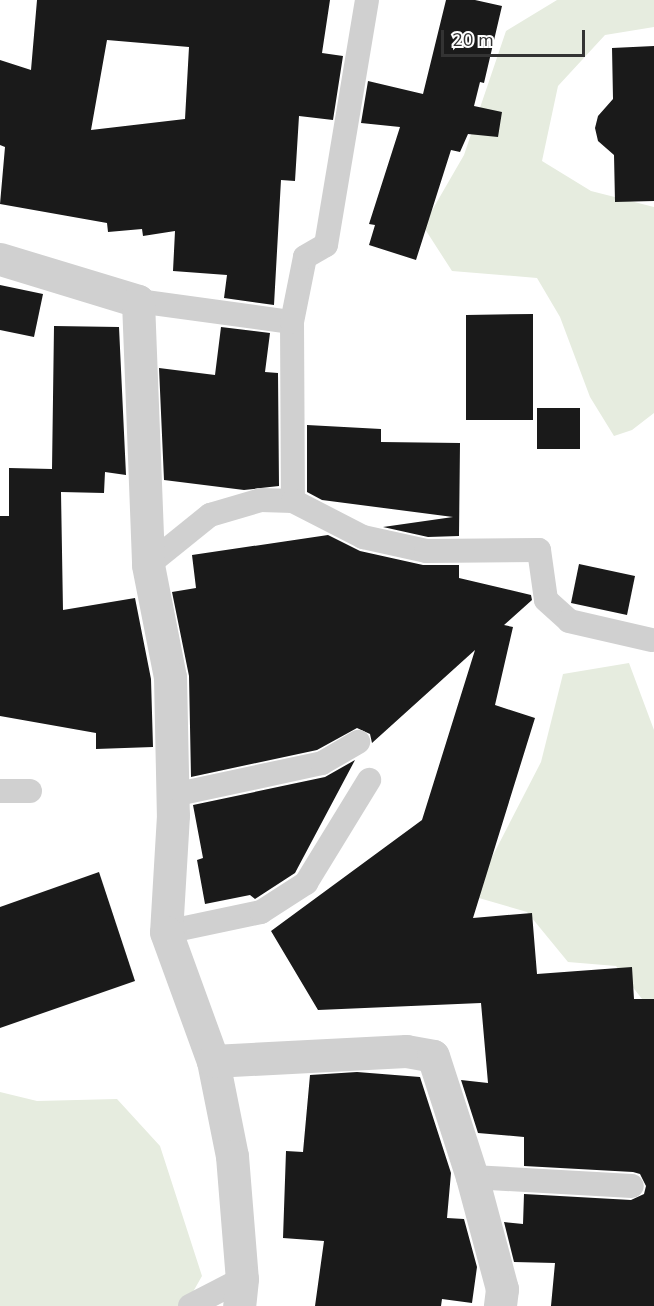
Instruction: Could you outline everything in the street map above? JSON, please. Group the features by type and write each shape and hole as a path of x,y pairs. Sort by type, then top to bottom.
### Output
{"street":[{"path":"0,259 138,301 148,565 170,677 172,795 166,932 213,1061 232,1156 241,1293"},
{"path":"213,1061 406,1051 433,1056 472,1178 502,1289 500,1306"}],"lane":[{"path":"293,501 292,321 305,257 326,245 367,0"},
{"path":"138,301 292,321"},
{"path":"148,565 210,515 261,500 293,501 363,537 426,551 539,550 546,600 569,621 652,640"},
{"path":"172,795 322,764 358,742"},
{"path":"166,932 261,912 306,883 369,780"},
{"path":"0,791 30,791"},
{"path":"472,1178 632,1186"},
{"path":"190,1306 241,1293"}],"shaded area":[{"path":"557,0 654,0 654,27 605,35 558,86 542,161 591,191 654,207 654,413 632,430 614,436 590,397 560,317 537,278 452,271 423,226 464,155 506,31"},
{"path":"629,663 654,730 654,1014 616,966 568,962 527,912 472,896 541,762 563,674"},
{"path":"0,1092 37,1101 117,1099 160,1146 202,1276 185,1306 0,1306"}],"building":[{"path":"37,0 330,0 322,53 343,56 333,120 299,116 295,181 281,180 274,305 224,298 227,275 173,271 175,231 143,236 142,229 108,232 107,223 0,204 5,147 0,145 0,60 31,70","holes":["107,40 189,47 185,119 91,130"]},
{"path":"446,0 475,0 502,6 484,83 480,82 474,106 502,112 498,137 468,134 460,152 451,150 416,260 369,245 375,225 369,224 400,127 361,123 368,81 423,94"},
{"path":"654,46 654,201 615,202 614,155 598,141 595,128 598,116 613,99 612,48"},
{"path":"0,285 43,294 34,337 0,330"},
{"path":"533,314 533,420 466,420 466,315"},
{"path":"54,326 119,327 126,475 105,472 104,493 61,492 63,610 135,598 151,679 153,747 96,749 96,733 0,716 0,516 9,516 9,468 52,469"},
{"path":"221,327 270,333 265,372 278,373 279,486 244,490 164,480 159,368 215,375"},
{"path":"537,408 580,408 580,449 537,449"},
{"path":"307,425 381,429 381,442 460,443 459,536 428,537 383,527 453,517 322,500 307,492"},
{"path":"328,535 360,551 423,565 459,565 459,578 531,595 532,600 504,625 513,627 495,705 535,718 473,918 532,913 537,974 632,967 634,999 654,999 654,1306 551,1306 555,1263 514,1262 504,1222 523,1224 524,1194 631,1200 644,1194 646,1186 640,1174 633,1172 524,1166 524,1137 478,1133 461,1080 488,1083 481,1003 318,1010 271,931 422,820 475,650 372,743 370,734 357,728 317,750 191,777 189,676 172,592 196,588 192,555"},
{"path":"579,564 635,576 627,615 571,603"},
{"path":"355,760 295,873 255,899 250,895 205,904 197,860 203,858 193,805 325,777"},
{"path":"99,872 135,981 0,1028 0,907"},
{"path":"357,1072 420,1077 451,1173 447,1218 464,1219 477,1267 472,1303 442,1299 441,1306 315,1306 324,1241 283,1238 286,1151 303,1152 310,1075"}]}
